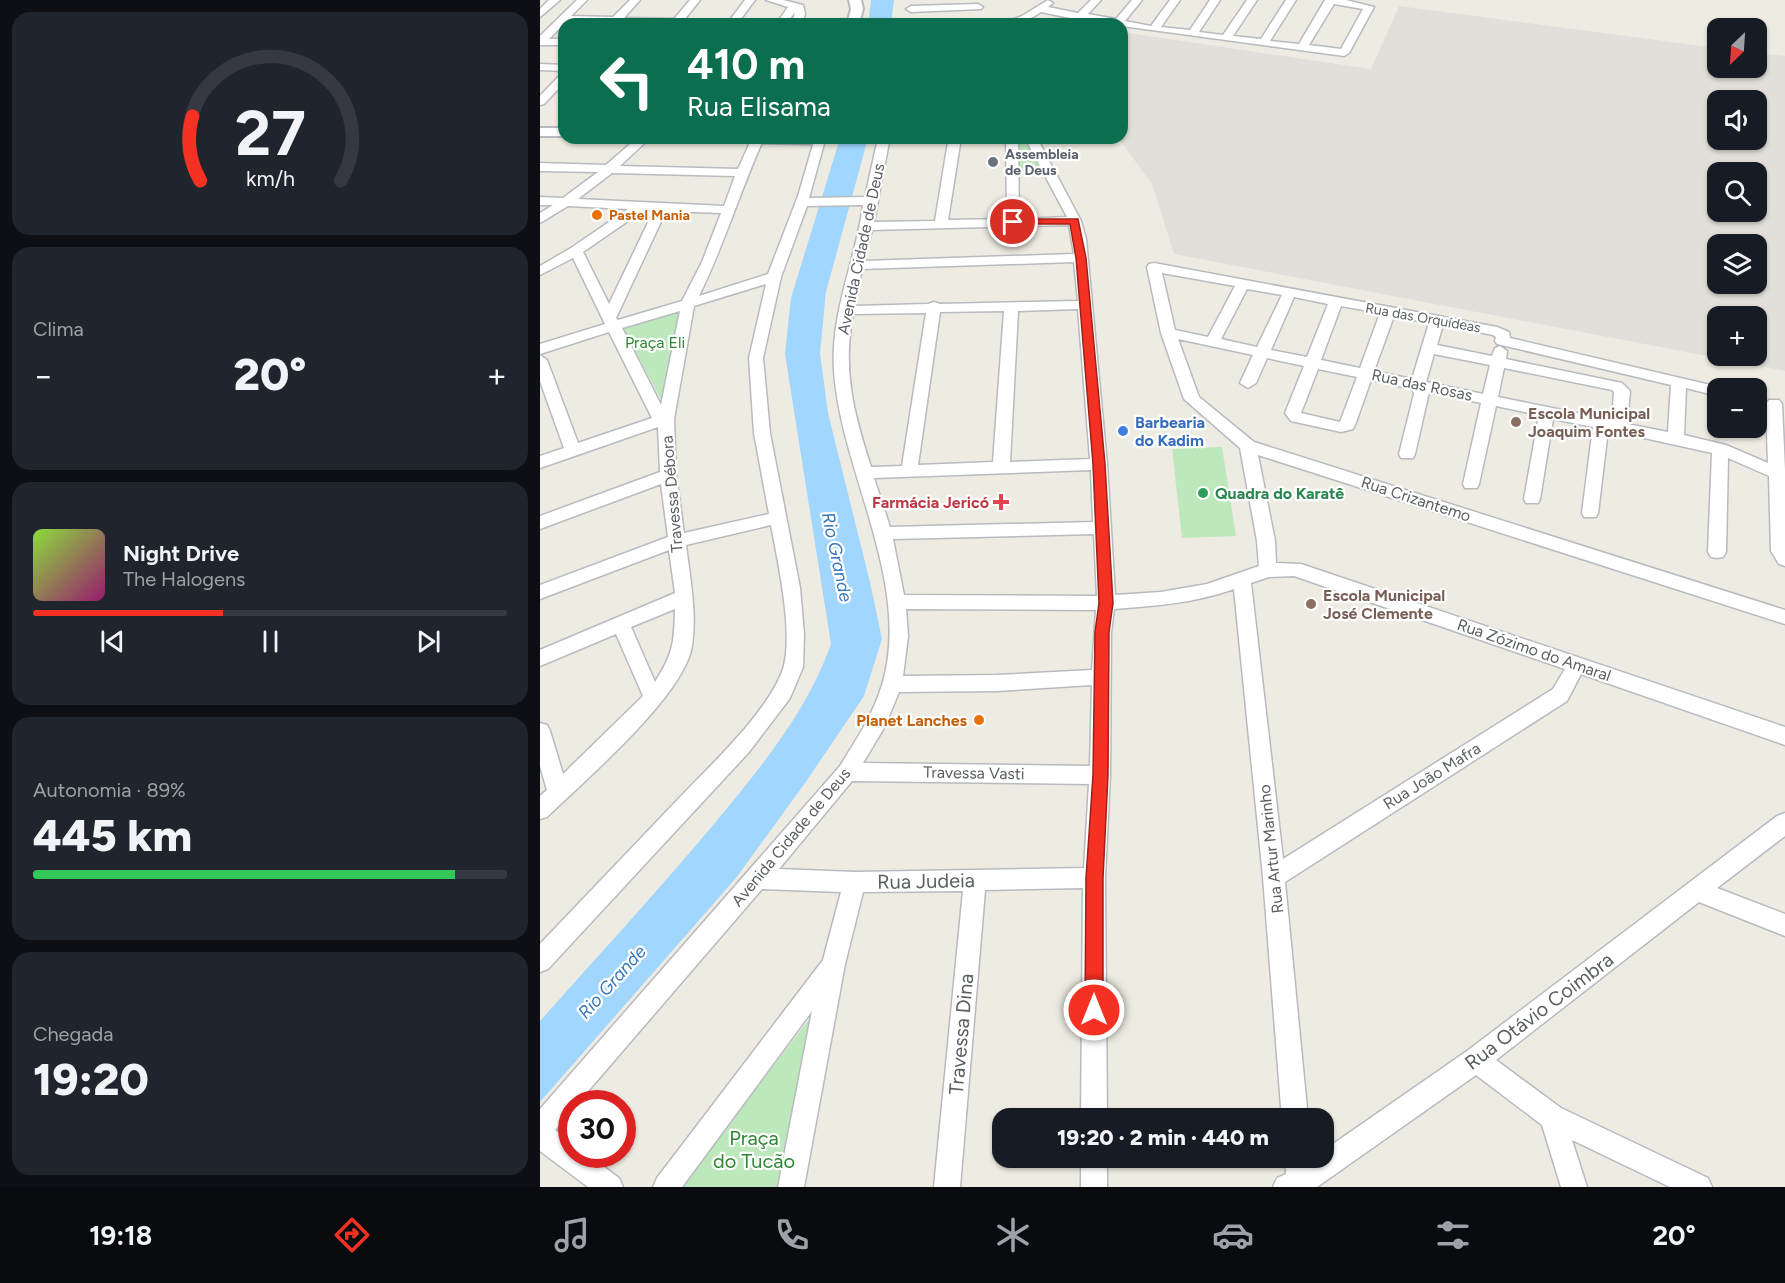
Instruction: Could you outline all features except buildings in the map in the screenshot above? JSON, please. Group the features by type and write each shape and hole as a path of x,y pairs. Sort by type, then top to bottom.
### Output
{"street":[{"path":"540,14 555,0"},
{"path":"564,18 582,0"},
{"path":"618,18 635,0"},
{"path":"680,18 695,0"},
{"path":"736,18 750,0"},
{"path":"771,0 795,5 801,9 798,18"},
{"path":"855,0 857,9 855,18"},
{"path":"1026,18 1052,0"},
{"path":"1080,17 1096,0"},
{"path":"1122,18 1137,0"},
{"path":"1154,28 1175,0"},
{"path":"1193,33 1215,0"},
{"path":"1226,38 1252,0"},
{"path":"1263,44 1291,0"},
{"path":"1128,24 1263,44 1346,53 1369,6 1330,0 1302,48"},
{"path":"785,18 795,5"},
{"path":"910,8 978,7"},
{"path":"1040,9 1086,18"},
{"path":"540,42 558,24"},
{"path":"540,42 558,42"},
{"path":"540,67 558,68"},
{"path":"542,101 558,84"},
{"path":"542,101 558,100"},
{"path":"540,132 558,132"},
{"path":"540,219 568,202 611,170 638,144"},
{"name":"Travessa Débora","path":"540,810 653,698 679,661 683,645 684,597 675,541 664,420 688,303 703,276 730,210 741,173 755,144"},
{"path":"540,961 742,747 783,692 793,668 795,634 791,588 776,518 762,433 756,358 774,277 810,202 818,144"},
{"name":"Avenida Cidade de Deus","path":"540,1128 758,879 847,772 877,722 892,684 899,636 896,602 883,533 846,412 841,369 841,338 856,265 867,226 862,201 882,144"},
{"path":"941,223 953,144"},
{"path":"1012,144 1013,222"},
{"path":"1035,144 1075,221 1086,305 1099,464 1106,603 1102,632 1100,775 1094,878 1094,1108"},
{"path":"540,166 741,173"},
{"path":"540,201 730,210"},
{"path":"810,202 862,201"},
{"path":"540,271 576,251 642,205"},
{"path":"611,321 662,206"},
{"path":"867,226 1075,221"},
{"path":"540,462 664,420 576,251"},
{"path":"856,265 1081,258"},
{"name":"Rua das Orquídeas","path":"1154,267 1497,331 1503,335 1502,340 1707,388"},
{"name":"Rua Crizantemo","path":"1154,267 1168,333 1192,399 1248,446 1785,617"},
{"path":"540,349 611,321 688,303 774,277"},
{"path":"1212,342 1243,284"},
{"path":"1248,383 1290,292"},
{"path":"1336,302 1293,415 1341,427 1347,425 1388,312"},
{"path":"848,310 934,306 1086,305"},
{"path":"909,471 934,306"},
{"path":"1001,468 1011,306"},
{"path":"1407,454 1422,394 1418,385 1437,320"},
{"name":"Rua das Rosas","path":"1168,333 1676,438 1720,449 1782,474"},
{"path":"1471,484 1502,340"},
{"path":"1429,348 1621,387 1619,427"},
{"path":"540,360 573,451"},
{"path":"1676,438 1679,382"},
{"path":"1779,405 1782,474 1780,551 1785,559"},
{"path":"1532,499 1547,411"},
{"path":"1590,513 1601,422"},
{"path":"1248,446 1266,541 1268,570"},
{"path":"1718,552 1720,449"},
{"path":"865,473 1099,464"},
{"path":"540,523 668,475"},
{"path":"540,592 675,541 776,518"},
{"path":"883,533 1102,528"},
{"name":"Rua Zózimo do Amaral","path":"896,602 1106,603 1187,596 1268,570 1282,568 1306,571 1785,736"},
{"name":"Rua Artur Marinho","path":"1242,579 1274,877 1294,1108"},
{"path":"540,658 684,597"},
{"path":"621,625 653,698"},
{"name":"Rua João Mafra","path":"1274,877 1560,695 1576,664"},
{"path":"892,684 997,683 1101,677"},
{"path":"540,731 558,792"},
{"name":"Travessa Vasti","path":"847,772 1100,775"},
{"name":"Rua Otávio Coimbra","path":"1296,1179 1476,1060 1785,823"},
{"name":"Rua Judeia","path":"758,879 855,882 1094,878"},
{"name":"Travessa Dina","path":"947,1187 975,880"},
{"path":"791,1187 833,964 855,882"},
{"path":"1698,891 1785,925"},
{"path":"666,1187 833,964"},
{"path":"1476,1060 1552,1117 1699,1187"},
{"path":"1552,1117 1575,1187"},
{"path":"540,1135 610,1187"},
{"path":"1094,1168 1094,1187"}],"shaded area":[{"path":"1399,6 1707,47 1707,78 1767,78 1767,54 1785,56 1785,371 1759,366 1767,366 1767,306 1707,306 1707,356 1174,254 1152,184 1122,144 1128,144 1128,33 1371,69"}],"green space":[{"path":"1018,144 1025,144 1035,154 1047,173 1011,175"},
{"name":"Praça Eli","path":"686,308 663,403 623,328"},
{"name":"Quadra do Karatê","path":"1222,447 1236,536 1182,538 1172,449"},
{"name":"Praça do Tucão","path":"825,999 781,1187 680,1187"}],"water":[{"path":"871,0 894,0 892,18 869,18"},
{"name":"Rio Grande","path":"838,144 866,144 826,292 820,353 828,413 882,639 864,696 736,878 540,1102 540,1021 688,854 762,765 808,695 831,644 785,354 791,298"}],"place":[{"name":"Assembleia de Deus","path":"993,162"},
{"name":"Pastel Mania","path":"597,215"},
{"name":"Escola Municipal Joaquim Fontes","path":"1516,422"},
{"name":"Barbearia do Kadim","path":"1123,431"},
{"name":"Quadra do Karatê","path":"1203,493"},
{"name":"Farmácia Jericó","path":"1001,502"},
{"name":"Escola Municipal José Clemente","path":"1311,604"},
{"name":"Planet Lanches","path":"979,720"}],"route":[{"path":"1013,222 1075,221 1081,258 1099,464 1106,603 1102,632 1100,775 1094,878 1094,1010"}]}
